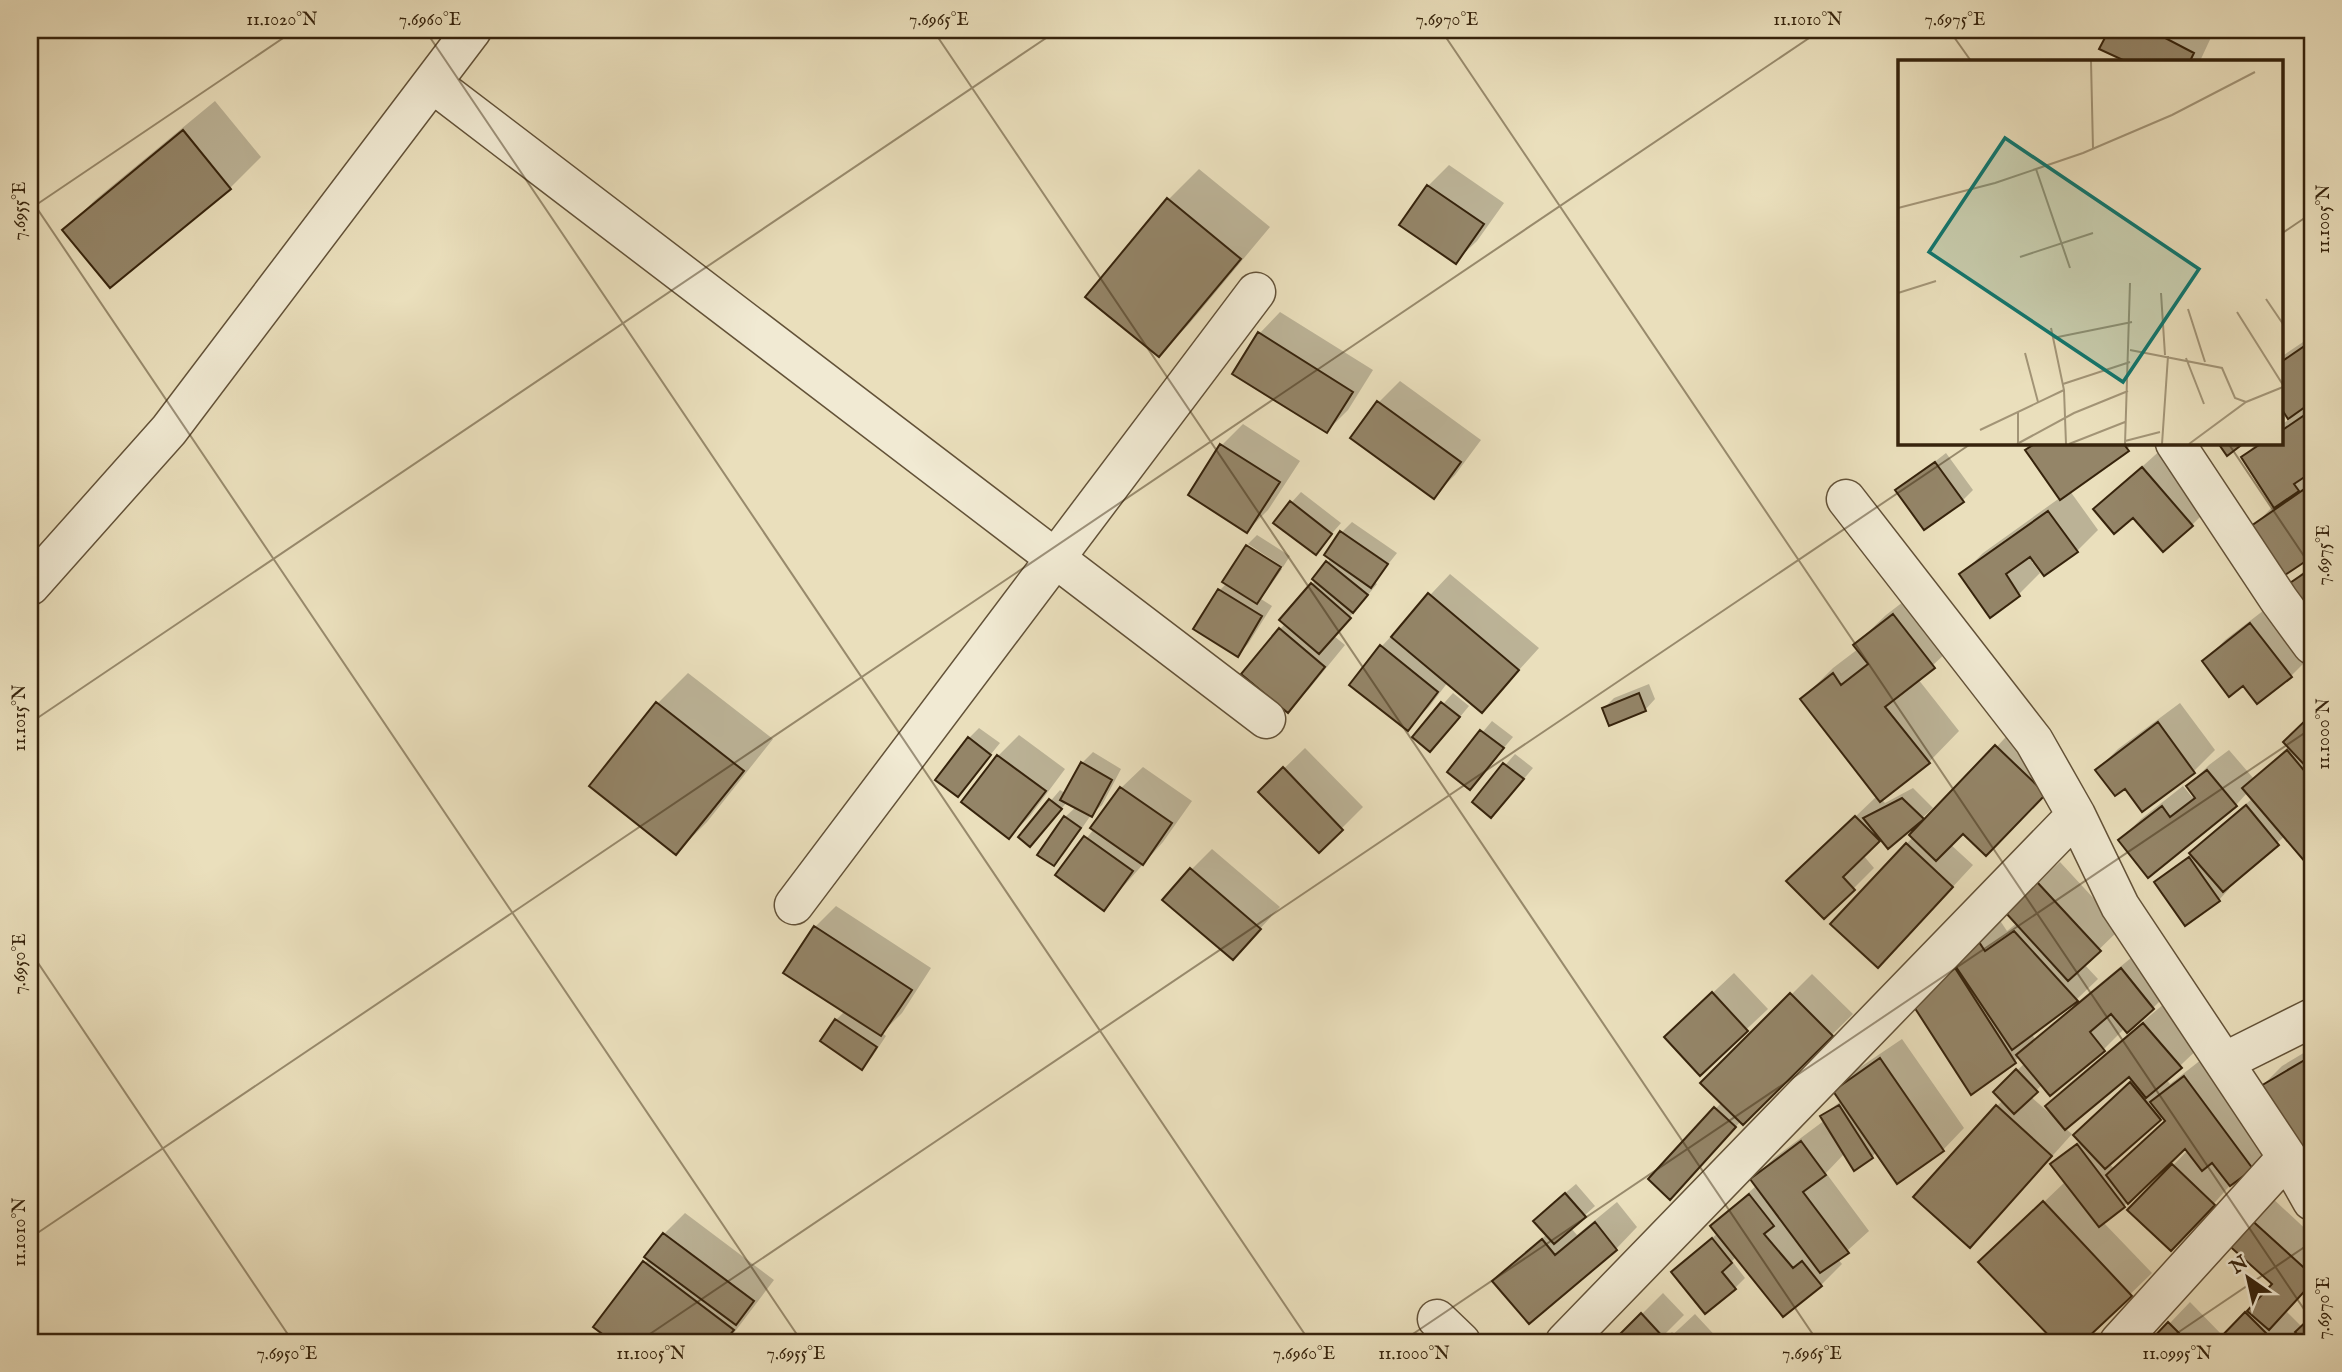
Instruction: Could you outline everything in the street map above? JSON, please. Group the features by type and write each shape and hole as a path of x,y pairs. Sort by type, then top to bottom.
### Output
{"street":[{"path":"30,586 169,430 472,30"},
{"path":"432,83 1266,719"},
{"path":"794,905 1057,560 1256,292"},
{"path":"2176,444 2312,645"},
{"path":"1846,499 2034,741 2076,815 2120,906 2287,1157 2312,1201"},
{"path":"1565,1342 2076,815"},
{"path":"2224,1062 2312,1018"},
{"path":"2119,1342 2287,1157"}],"building":[{"path":"2109,30 2150,30 2194,53 2190,60 2123,60 2099,49"},
{"path":"183,130 231,189 110,288 62,230"},
{"path":"1427,185 1484,224 1456,264 1399,225"},
{"path":"1167,198 1241,259 1159,357 1085,297"},
{"path":"1258,332 1353,392 1327,433 1232,374"},
{"path":"2306,345 2312,354 2312,402 2288,419 2282,410 2282,361"},
{"path":"1377,401 1461,462 1434,499 1350,438"},
{"path":"2312,410 2312,472 2294,484 2299,491 2274,508 2241,457 2260,444 2282,444 2282,430"},
{"path":"1220,444 1280,482 1247,533 1188,495"},
{"path":"2034,444 2124,444 2129,451 2060,500 2025,450"},
{"path":"2219,444 2243,444 2227,456"},
{"path":"1935,462 1964,502 1924,530 1895,490"},
{"path":"2142,467 2193,526 2163,552 2133,518 2114,534 2093,509"},
{"path":"2303,490 2312,504 2312,557 2285,575 2251,526"},
{"path":"1290,501 1332,534 1316,555 1273,523"},
{"path":"2048,511 2078,552 2044,576 2030,557 2006,574 2020,596 1990,618 1959,574"},
{"path":"1340,531 1388,564 1371,588 1324,555"},
{"path":"1246,545 1281,567 1257,604 1222,582"},
{"path":"1326,561 1368,595 1353,613 1312,579"},
{"path":"2312,568 2312,624 2287,585"},
{"path":"1311,583 1351,618 1319,654 1279,620"},
{"path":"1218,589 1262,616 1238,657 1193,629"},
{"path":"1428,593 1519,670 1482,713 1391,637"},
{"path":"1893,614 1935,668 1885,707 1930,763 1880,802 1800,699 1833,673 1841,685 1868,664 1853,645"},
{"path":"2250,623 2292,677 2257,704 2243,686 2229,697 2202,661"},
{"path":"1279,628 1325,667 1288,713 1241,674"},
{"path":"1380,645 1438,692 1408,731 1349,685"},
{"path":"1639,693 1646,711 1609,726 1602,708"},
{"path":"656,702 744,771 676,855 589,786"},
{"path":"1441,702 1460,717 1430,752 1412,737"},
{"path":"2312,714 2312,773 2283,742"},
{"path":"2158,722 2195,773 2142,812 2125,789 2115,796 2095,770"},
{"path":"1480,730 1504,748 1470,790 1447,772"},
{"path":"968,737 991,755 958,797 935,780"},
{"path":"1995,745 2046,794 1986,856 1963,834 1936,861 1909,835"},
{"path":"2287,750 2312,780 2312,870 2242,788"},
{"path":"997,755 1046,791 1009,839 961,802"},
{"path":"1081,762 1112,780 1092,817 1060,800"},
{"path":"1503,763 1524,779 1491,818 1472,802"},
{"path":"1283,767 1343,830 1319,853 1258,792"},
{"path":"2207,770 2237,806 2148,878 2118,840 2162,806 2170,817 2195,798 2186,786"},
{"path":"1120,787 1172,823 1143,865 1090,828"},
{"path":"1902,798 1924,819 1888,849 1863,818"},
{"path":"1049,799 1062,809 1030,847 1018,837"},
{"path":"2246,805 2279,845 2223,892 2189,853"},
{"path":"1064,816 1081,828 1054,866 1037,855"},
{"path":"1855,816 1880,841 1843,877 1855,890 1824,919 1786,881"},
{"path":"1084,836 1133,871 1104,911 1055,875"},
{"path":"1906,843 1953,887 1878,968 1830,924"},
{"path":"2189,857 2220,901 2185,926 2154,882"},
{"path":"1190,868 1261,929 1233,960 1162,900"},
{"path":"2037,882 2101,951 2068,981 2005,912"},
{"path":"814,926 912,990 881,1036 783,973"},
{"path":"2014,931 2078,1001 2012,1050 1950,958 1977,939 1985,951"},
{"path":"1955,968 2016,1063 1971,1095 1909,999"},
{"path":"2121,968 2154,1009 2127,1033 2111,1014 2090,1032 2105,1051 2050,1096 2016,1055"},
{"path":"1712,992 1748,1031 1700,1076 1664,1037"},
{"path":"1790,993 1833,1036 1743,1125 1700,1083"},
{"path":"835,1019 877,1047 862,1070 820,1041"},
{"path":"2143,1023 2182,1068 2146,1098 2129,1077 2065,1130 2045,1106"},
{"path":"1880,1058 1944,1151 1897,1184 1833,1091"},
{"path":"2308,1058 2312,1064 2312,1174 2259,1087"},
{"path":"2016,1069 2038,1092 2014,1114 1993,1092"},
{"path":"2184,1076 2253,1169 2230,1186 2212,1163 2202,1171 2185,1149 2128,1204 2106,1175 2165,1121 2150,1102"},
{"path":"2130,1082 2161,1120 2105,1169 2073,1135"},
{"path":"1839,1105 1873,1158 1854,1171 1820,1116"},
{"path":"1996,1105 2052,1156 1970,1248 1913,1197"},
{"path":"1714,1107 1736,1127 1670,1200 1648,1179"},
{"path":"1801,1141 1826,1175 1803,1192 1849,1253 1820,1273 1750,1179"},
{"path":"2077,1144 2125,1207 2099,1227 2050,1164"},
{"path":"2172,1164 2215,1205 2171,1251 2127,1210"},
{"path":"1565,1193 1586,1217 1554,1244 1533,1221"},
{"path":"1749,1194 1774,1226 1764,1234 1793,1268 1802,1261 1822,1286 1783,1317 1710,1226"},
{"path":"2043,1201 2132,1296 2083,1342 2055,1342 1978,1262"},
{"path":"2247,1216 2312,1275 2312,1283 2269,1330 2247,1311 2272,1284 2225,1242"},
{"path":"1595,1222 1617,1250 1529,1324 1492,1281 1542,1239 1555,1255"},
{"path":"663,1233 754,1301 736,1325 644,1257"},
{"path":"1712,1238 1732,1263 1722,1272 1736,1289 1705,1314 1671,1272"},
{"path":"643,1261 734,1330 724,1342 613,1342 593,1327"},
{"path":"2245,1312 2275,1342 2216,1342"},
{"path":"1641,1313 1664,1338 1660,1342 1612,1342"},
{"path":"2312,1316 2312,1342 2305,1342 2295,1332"},
{"path":"2168,1322 2188,1342 2149,1342"},
{"path":"1672,1334 1680,1342 1664,1342"}]}
